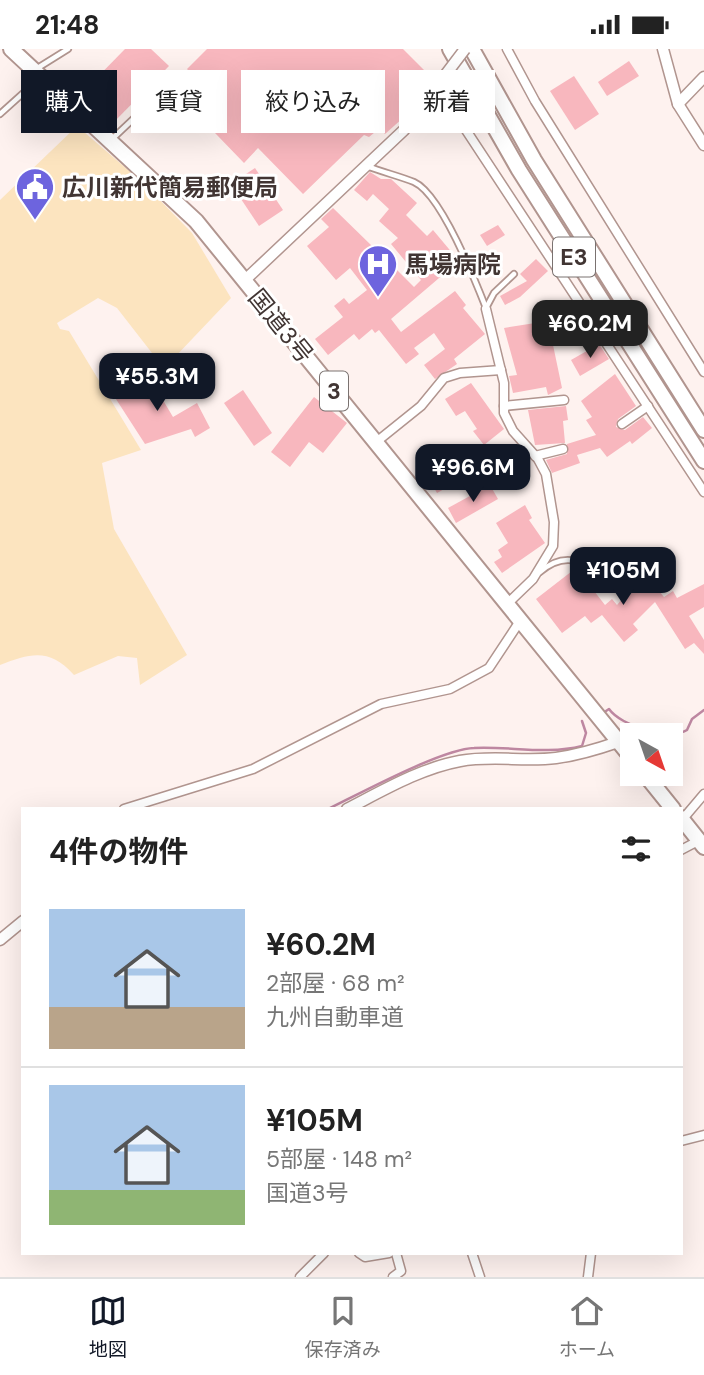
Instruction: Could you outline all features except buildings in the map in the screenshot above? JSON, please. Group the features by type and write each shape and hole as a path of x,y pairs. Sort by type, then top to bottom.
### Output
{"highway":[{"name":"国道3号","path":"11,49 34,70"},
{"path":"440,49 519,170"},
{"name":"E3","path":"450,49 519,170 704,461"},
{"name":"E3","path":"472,49 534,160 704,430"},
{"name":"国道3号","path":"101,133 195,221 620,744"},
{"path":"655,786 672,807"},
{"path":"683,820 701,844"}],"street":[{"path":"450,70 466,49"},
{"path":"507,49 535,101 704,372"},
{"path":"663,49 678,104 704,145"},
{"path":"678,104 704,77"},
{"path":"244,281 401,133"},
{"path":"471,133 704,492"},
{"path":"486,309 501,370 504,406 513,431 536,456 546,474 554,522 553,546 532,580 506,605"},
{"path":"375,443 421,406 444,378 460,373 501,370"},
{"path":"504,406 564,400"},
{"path":"622,424 648,406"},
{"path":"536,456 563,449"},
{"path":"130,807 253,769 381,704 450,689 489,668 520,621"},
{"path":"351,807 406,780 458,761 485,758 554,758 588,753 618,742"},
{"path":"683,812 704,795"},
{"path":"683,850 701,844"},
{"path":"0,940 21,923"},
{"path":"683,1140 704,1135"},
{"path":"300,1277 322,1255"},
{"path":"393,1277 402,1274 397,1255"},
{"path":"473,1255 480,1277"},
{"path":"588,1277 591,1255"}],"lane":[{"path":"41,70 68,49"},
{"path":"0,114 21,91"},
{"path":"110,141 131,121"},
{"path":"366,166 415,182 443,215 455,233 486,309"},
{"path":"486,309 494,293 514,274"},
{"path":"532,580 552,562 571,559 589,565 600,577"}],"shaded area":[{"path":"70,133 85,133 142,182 192,233 231,298 174,358 152,353 117,308 98,298 57,323 60,329 69,331 141,450 102,463 114,529 187,655 140,685 137,658 118,656 74,675 57,660 40,655 0,665 0,200"}],"waterway":[{"path":"606,711 609,709 634,726 669,734 687,730 692,719 704,710"},
{"path":"332,807 401,773 460,750 555,750 582,746 586,733 582,721"}],"place":[{"name":"広川新代簡易郵便局","path":"35,221"},
{"name":"馬場病院","path":"378,298"}]}
